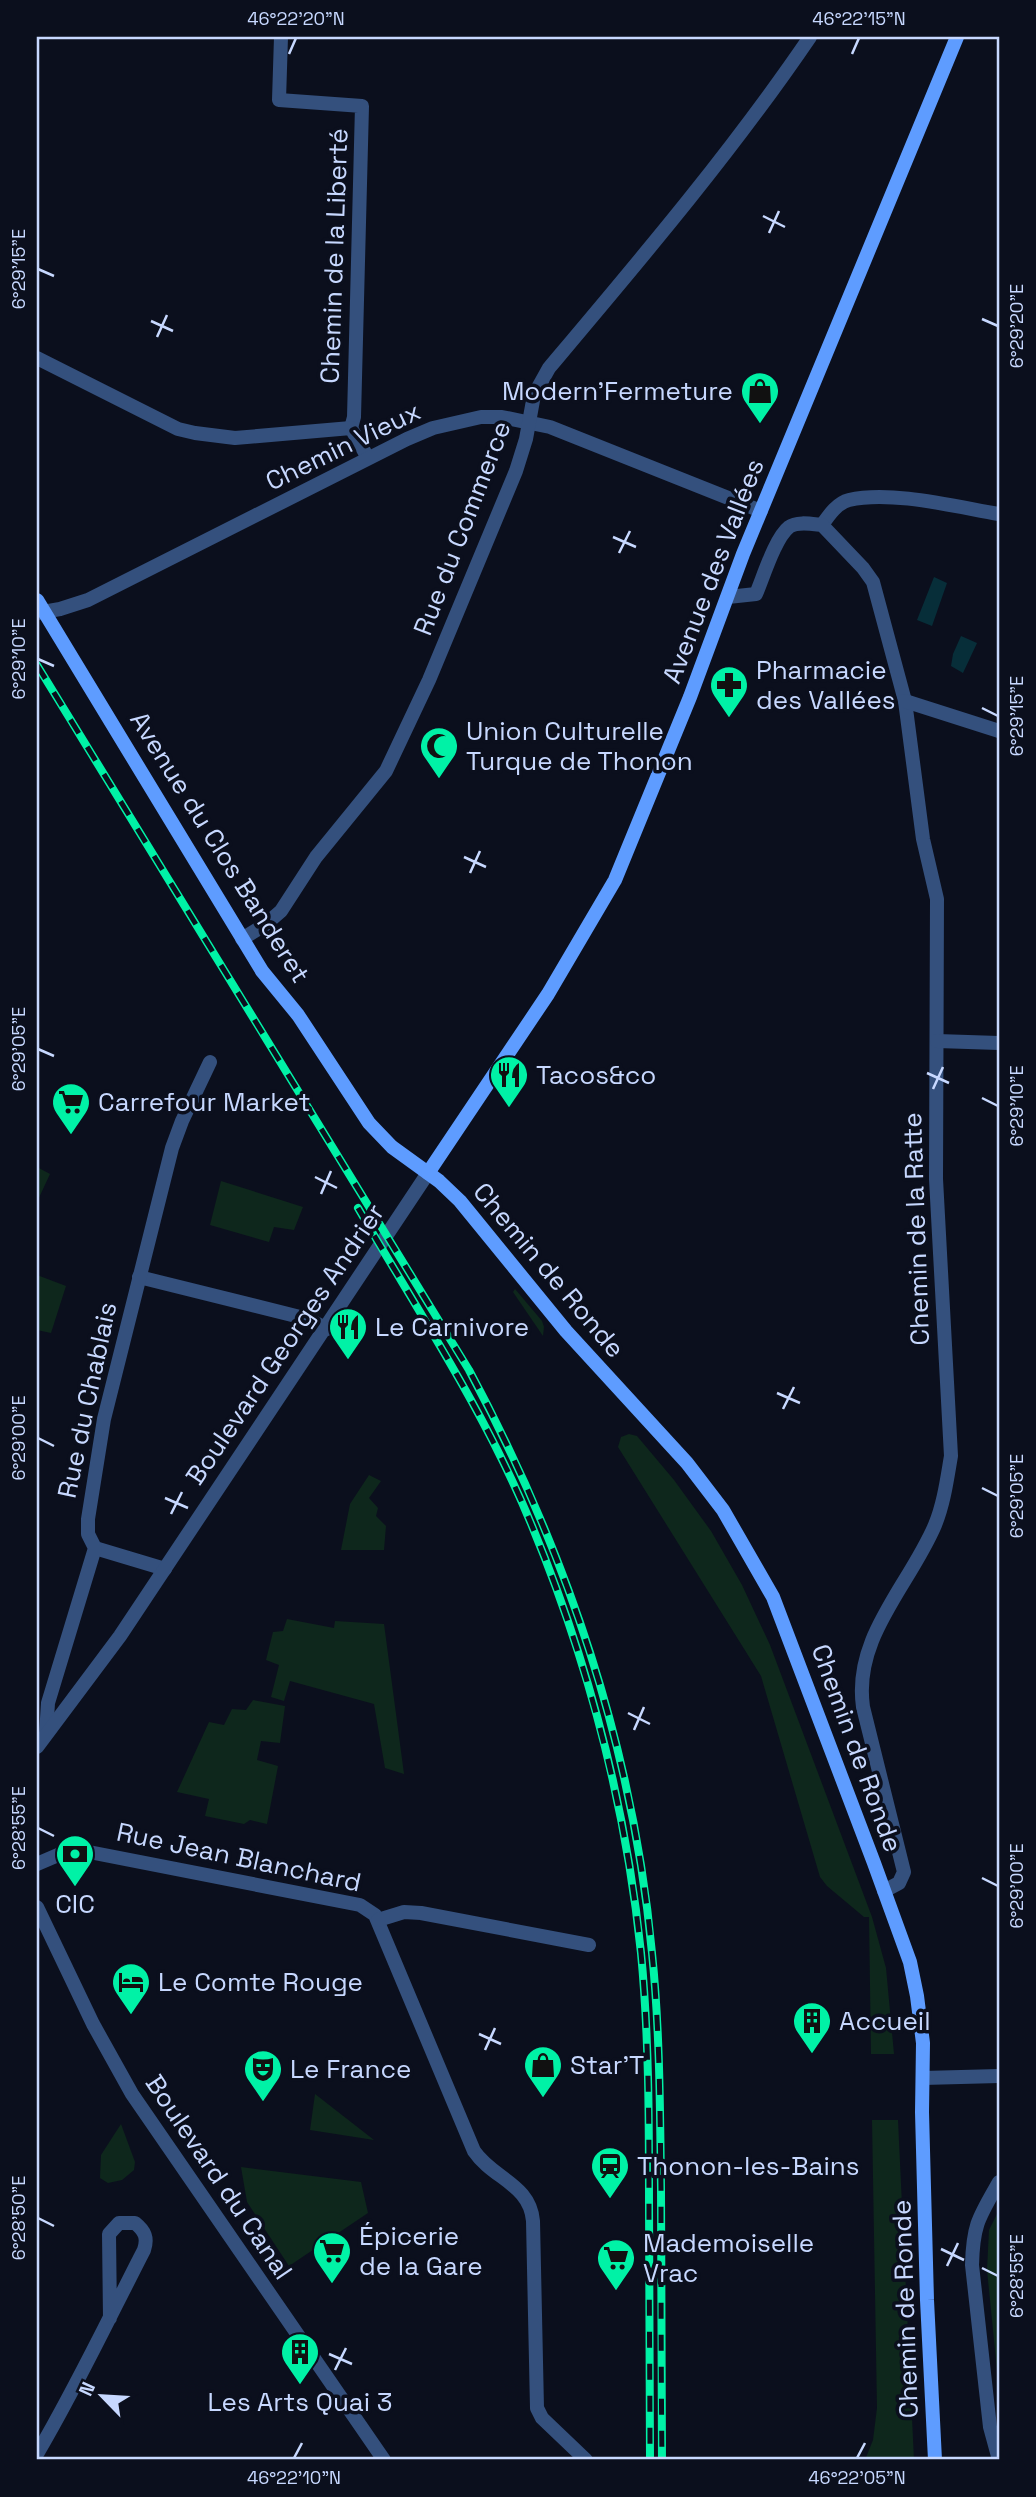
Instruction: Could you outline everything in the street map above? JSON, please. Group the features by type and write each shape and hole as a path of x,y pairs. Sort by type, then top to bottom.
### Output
{"main road":[{"name":"Avenue des Vallées","path":"428,1173 548,994 615,880 691,697 761,511 957,37"},
{"name":"Avenue du Clos Banderet","path":"39,608 270,983 298,1016 369,1123 393,1147 428,1173"},
{"name":"Chemin de Ronde","path":"428,1173 460,1201 547,1309 687,1463 723,1510 757,1565 787,1629 914,1978 922,2034 927,2300 935,2460"}],"street":[{"name":"Chemin de la Liberté","path":"281,37 279,100 362,106 354,416 351,428"},
{"name":"Rue du Commerce","path":"242,939 281,911 316,857 374,786 396,754 516,471 526,439 534,395 549,368 677,217 781,80 810,37"},
{"path":"37,358 178,429 235,438 351,428 368,458"},
{"name":"Chemin Vieux","path":"39,608 78,604 104,593 368,458 433,428 481,417 502,417 529,422 587,441 761,511"},
{"path":"728,597 756,594 779,540 789,527 803,523 822,525 831,511 847,500 916,500 999,514"},
{"name":"Chemin de la Ratte","path":"822,525 873,582 905,701 923,839 937,899 936,1179 951,1456 944,1495 935,1523 876,1630 862,1668 863,1707 904,1872 899,1883 884,1891"},
{"path":"905,701 999,732"},
{"path":"937,1041 999,1043"},
{"name":"Rue du Chablais","path":"46,1734 48,1703 95,1548 87,1527 104,1419 176,1134 210,1062"},
{"name":"Boulevard Georges Andrier","path":"37,1747 120,1636 327,1329 428,1173"},
{"name":"Rue du Chablais","path":"139,1278 302,1317 327,1329"},
{"path":"95,1548 165,1569"},
{"name":"Rue Jean Blanchard","path":"37,1864 65,1852 89,1852 360,1905 371,1910 378,1920 470,2142 481,2160 496,2174 520,2189 529,2204 533,2221 536,2403 542,2418 586,2460"},
{"name":"Boulevard du Canal","path":"37,1907 93,2024 128,2087 384,2460"},
{"path":"378,1920 395,1914 414,1912 589,1945"},
{"path":"923,2078 999,2077"},
{"path":"999,2182 976,2223 972,2265 990,2427 999,2460"},
{"path":"37,2454 110,2318 146,2242 141,2228 135,2223 119,2223 108,2234 110,2318"}],"green space":[{"path":"37,1167 50,1174 37,1202"},
{"path":"221,1181 303,1207 294,1230 274,1227 269,1242 210,1225"},
{"path":"37,1275 66,1286 51,1333 37,1330"},
{"path":"515,1289 542,1321 543,1336 513,1292"},
{"path":"629,1434 637,1436 674,1480 711,1531 742,1585 770,1645 872,1917 886,1968 894,2054 871,2054 869,1917 864,1917 820,1877 761,1676 618,1447 621,1437"},
{"path":"369,1475 381,1481 369,1498 378,1508 376,1516 386,1526 384,1550 341,1550 350,1504"},
{"path":"287,1619 334,1628 335,1621 384,1624 404,1774 385,1768 374,1704 290,1681 284,1701 271,1697 279,1665 266,1660 273,1632 283,1631"},
{"path":"253,1700 285,1706 280,1743 261,1741 257,1760 278,1766 267,1824 250,1820 244,1824 205,1816 209,1799 177,1792 209,1722 224,1725 232,1709 246,1710"},
{"path":"315,2094 374,2140 310,2130"},
{"path":"872,2120 898,2120 914,2460 865,2460 873,2440 877,2408"},
{"path":"121,2124 135,2162 134,2170 122,2180 108,2183 100,2178 101,2155"},
{"path":"241,2167 361,2182 368,2213 289,2266 247,2202"},
{"path":"999,2210 999,2390 987,2270 989,2230"}],"water":[{"path":"934,577 947,583 932,626 917,620"},
{"path":"961,636 977,643 963,673 951,666"}],"railway":[{"path":"37,665 469,1370 536,1508 565,1580 590,1652 629,1800 643,1876 652,1953 660,2130 662,2460"},
{"path":"358,1208 451,1364 514,1484 571,1629 615,1789 634,1898 646,2015 649,2109 650,2460"}],"place":[{"name":"Modern'Fermeture","path":"760,425"},
{"name":"Pharmacie des Vallées","path":"729,719"},
{"name":"Union Culturelle Turque de Thonon","path":"439,780"},
{"name":"Tacos&co","path":"509,1109"},
{"name":"Carrefour Market","path":"71,1136"},
{"name":"Le Carnivore","path":"348,1361"},
{"name":"CIC","path":"75,1888"},
{"name":"Le Comte Rouge","path":"131,2016"},
{"name":"Accueil","path":"812,2055"},
{"name":"Star'T","path":"543,2099"},
{"name":"Le France","path":"263,2103"},
{"name":"Thonon-les-Bains","path":"610,2200"},
{"name":"Épicerie de la Gare","path":"332,2285"},
{"name":"Mademoiselle Vrac","path":"616,2292"},
{"name":"Les Arts Quai 3","path":"300,2386"}]}
